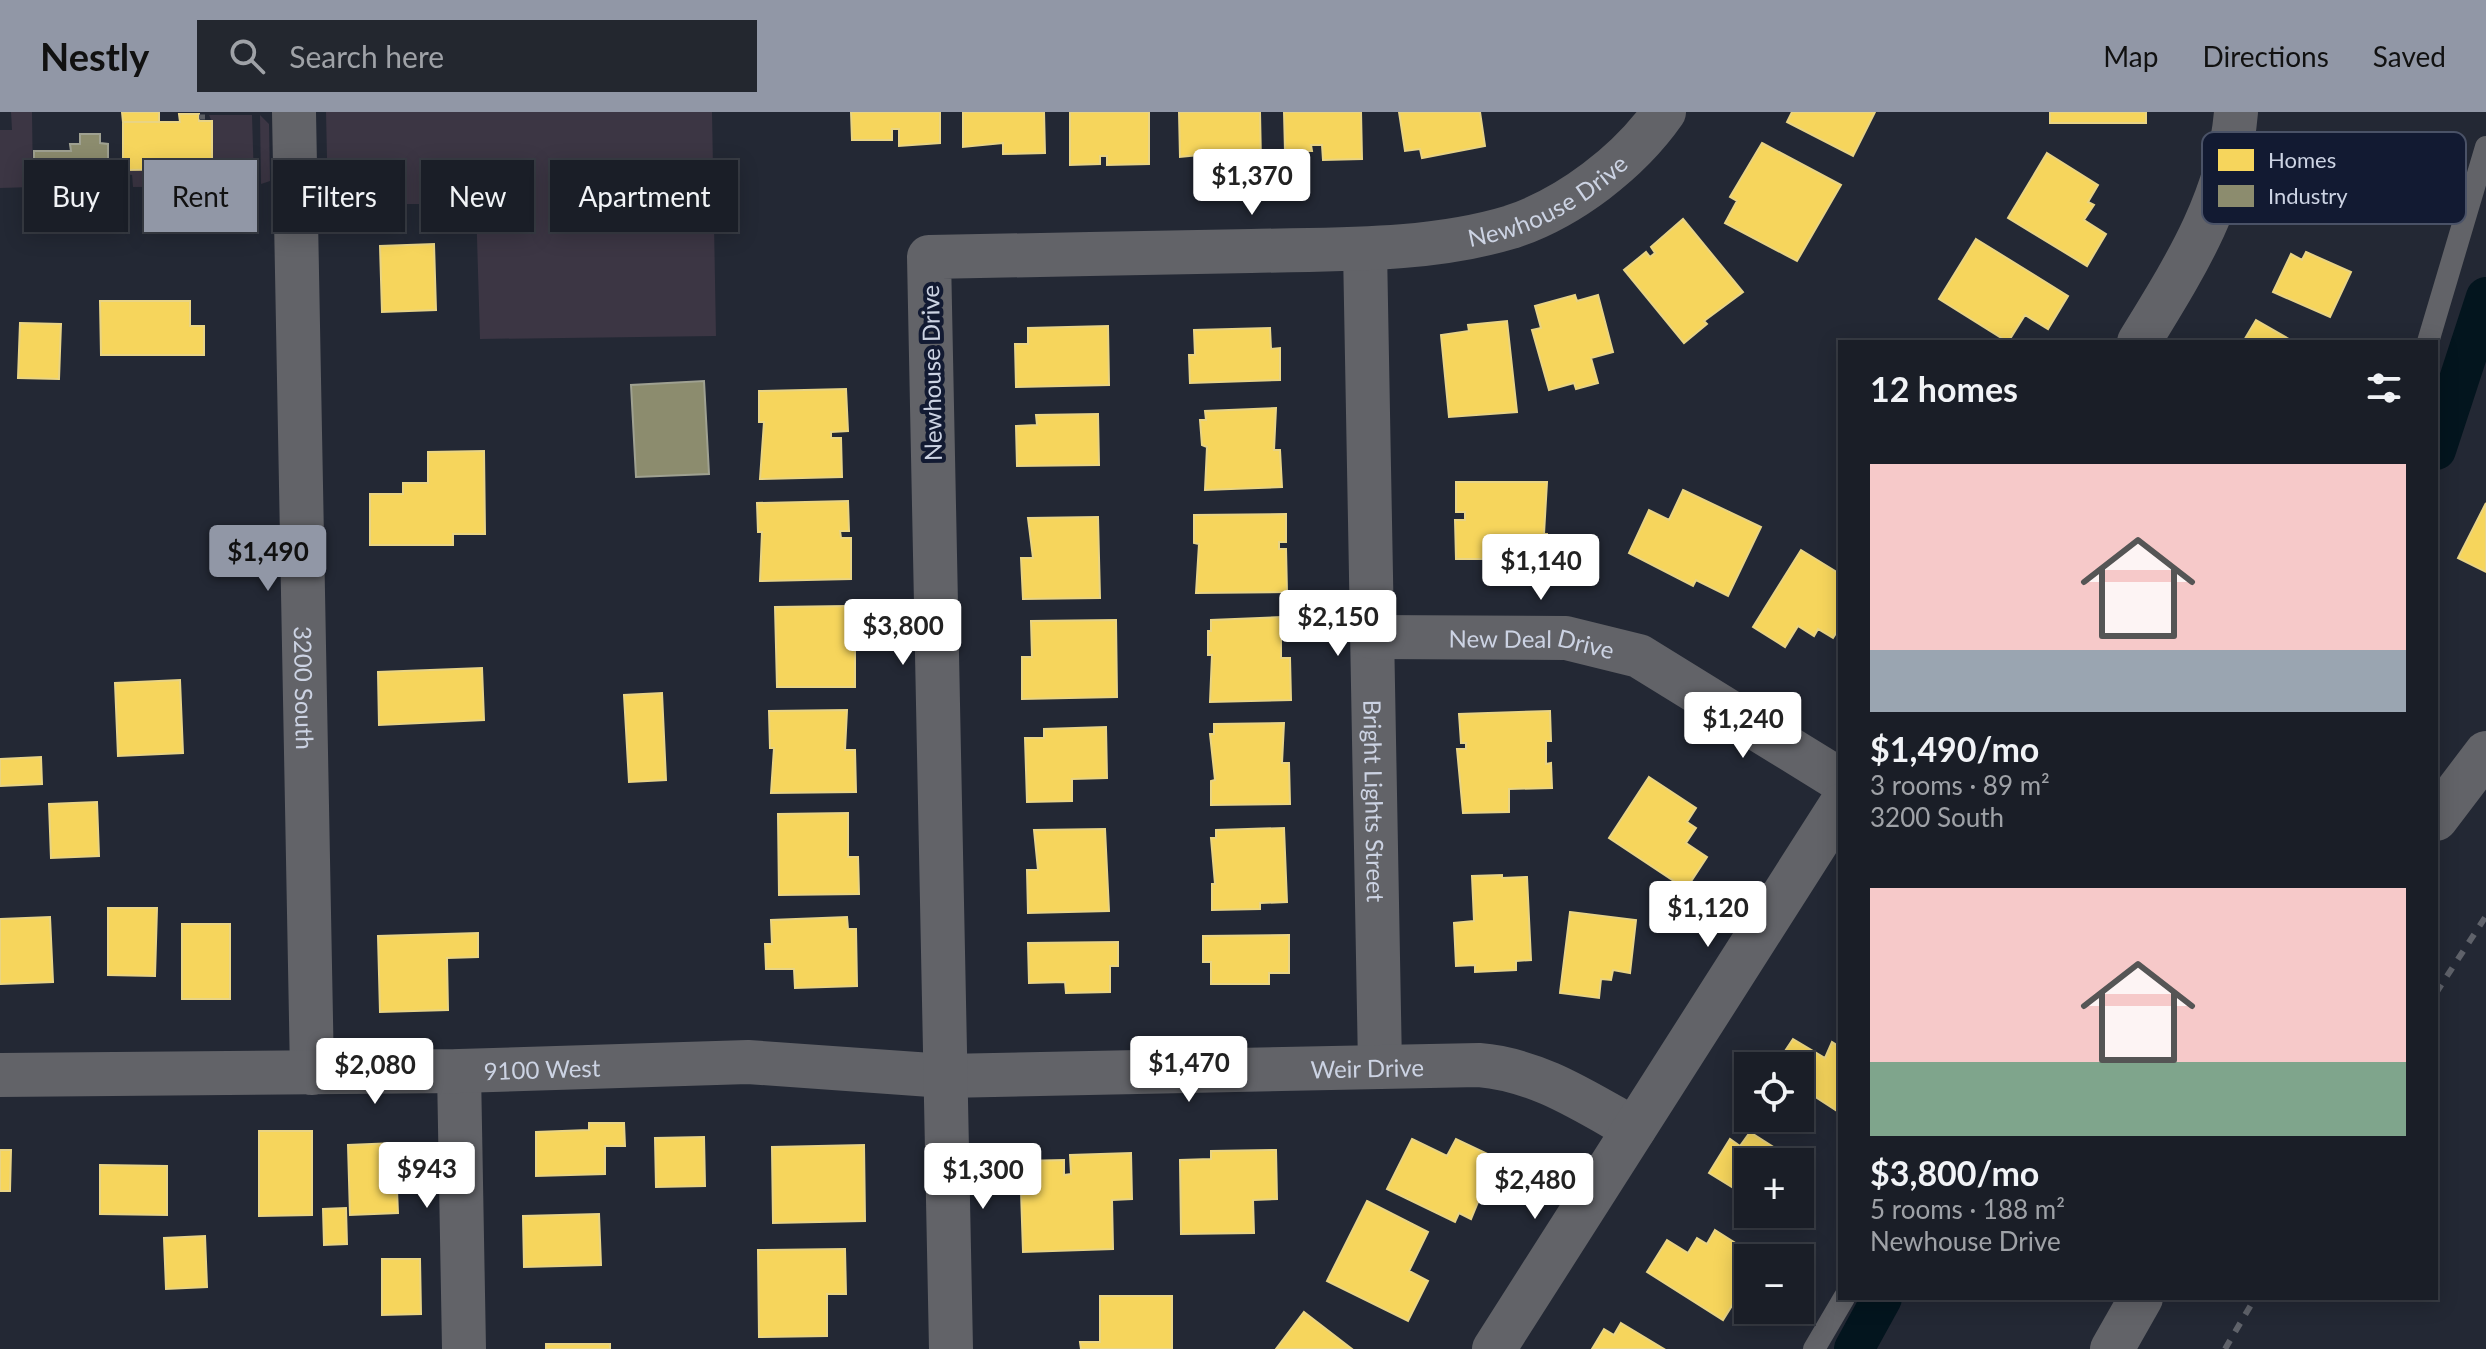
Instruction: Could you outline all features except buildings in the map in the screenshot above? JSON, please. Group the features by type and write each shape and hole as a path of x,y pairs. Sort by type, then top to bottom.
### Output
{"street":[{"name":"3200 South","path":"294,112 312,1073"},
{"name":"Newhouse Drive","path":"945,1076 929,257 1365,249 1460,238 1511,227 1544,213 1627,155 1664,112"},
{"path":"2232,132 2236,112"},
{"path":"2140,340 2207,224"},
{"name":"Bright Lights Street","path":"1365,249 1380,1066"},
{"name":"New Deal Drive","path":"1372,637 1566,638 1639,656 1838,779"},
{"path":"2438,816 2486,753"},
{"path":"1494,1349 1838,809"},
{"name":"9100 West","path":"0,1075 459,1071 748,1062"},
{"name":"Weir Drive","path":"748,1062 945,1076 1380,1066 1510,1068 1554,1084 1634,1129"},
{"path":"459,1071 464,1349"},
{"path":"945,1076 951,1349"},
{"path":"2112,1349 2140,1300"}],"lane":[{"path":"2466,214 2486,147"},
{"path":"2429,340 2463,224"},
{"path":"1814,1349 1843,1300"}],"path":[{"path":"199,117 205,117 205,112"}],"shaded area":[{"path":"11,112 32,112 33,160 24,160 24,187 0,188 0,130 12,130"},
{"path":"326,112 712,112 713,160 550,160 550,232 714,232 716,336 480,339 477,232 534,232 534,160 421,160 421,204 405,204 405,160 327,160"},
{"path":"209,115 252,115 253,160 212,160 212,122"},
{"path":"260,115 269,124 270,181 261,184"},
{"path":"128,170 144,170 144,187 133,187 132,175 128,174"}],"waterway":[{"path":"2438,444 2486,297"},
{"path":"1854,1349 1881,1300"}],"railway":[{"path":"2438,990 2486,916"},
{"path":"2225,1349 2254,1300"}]}
